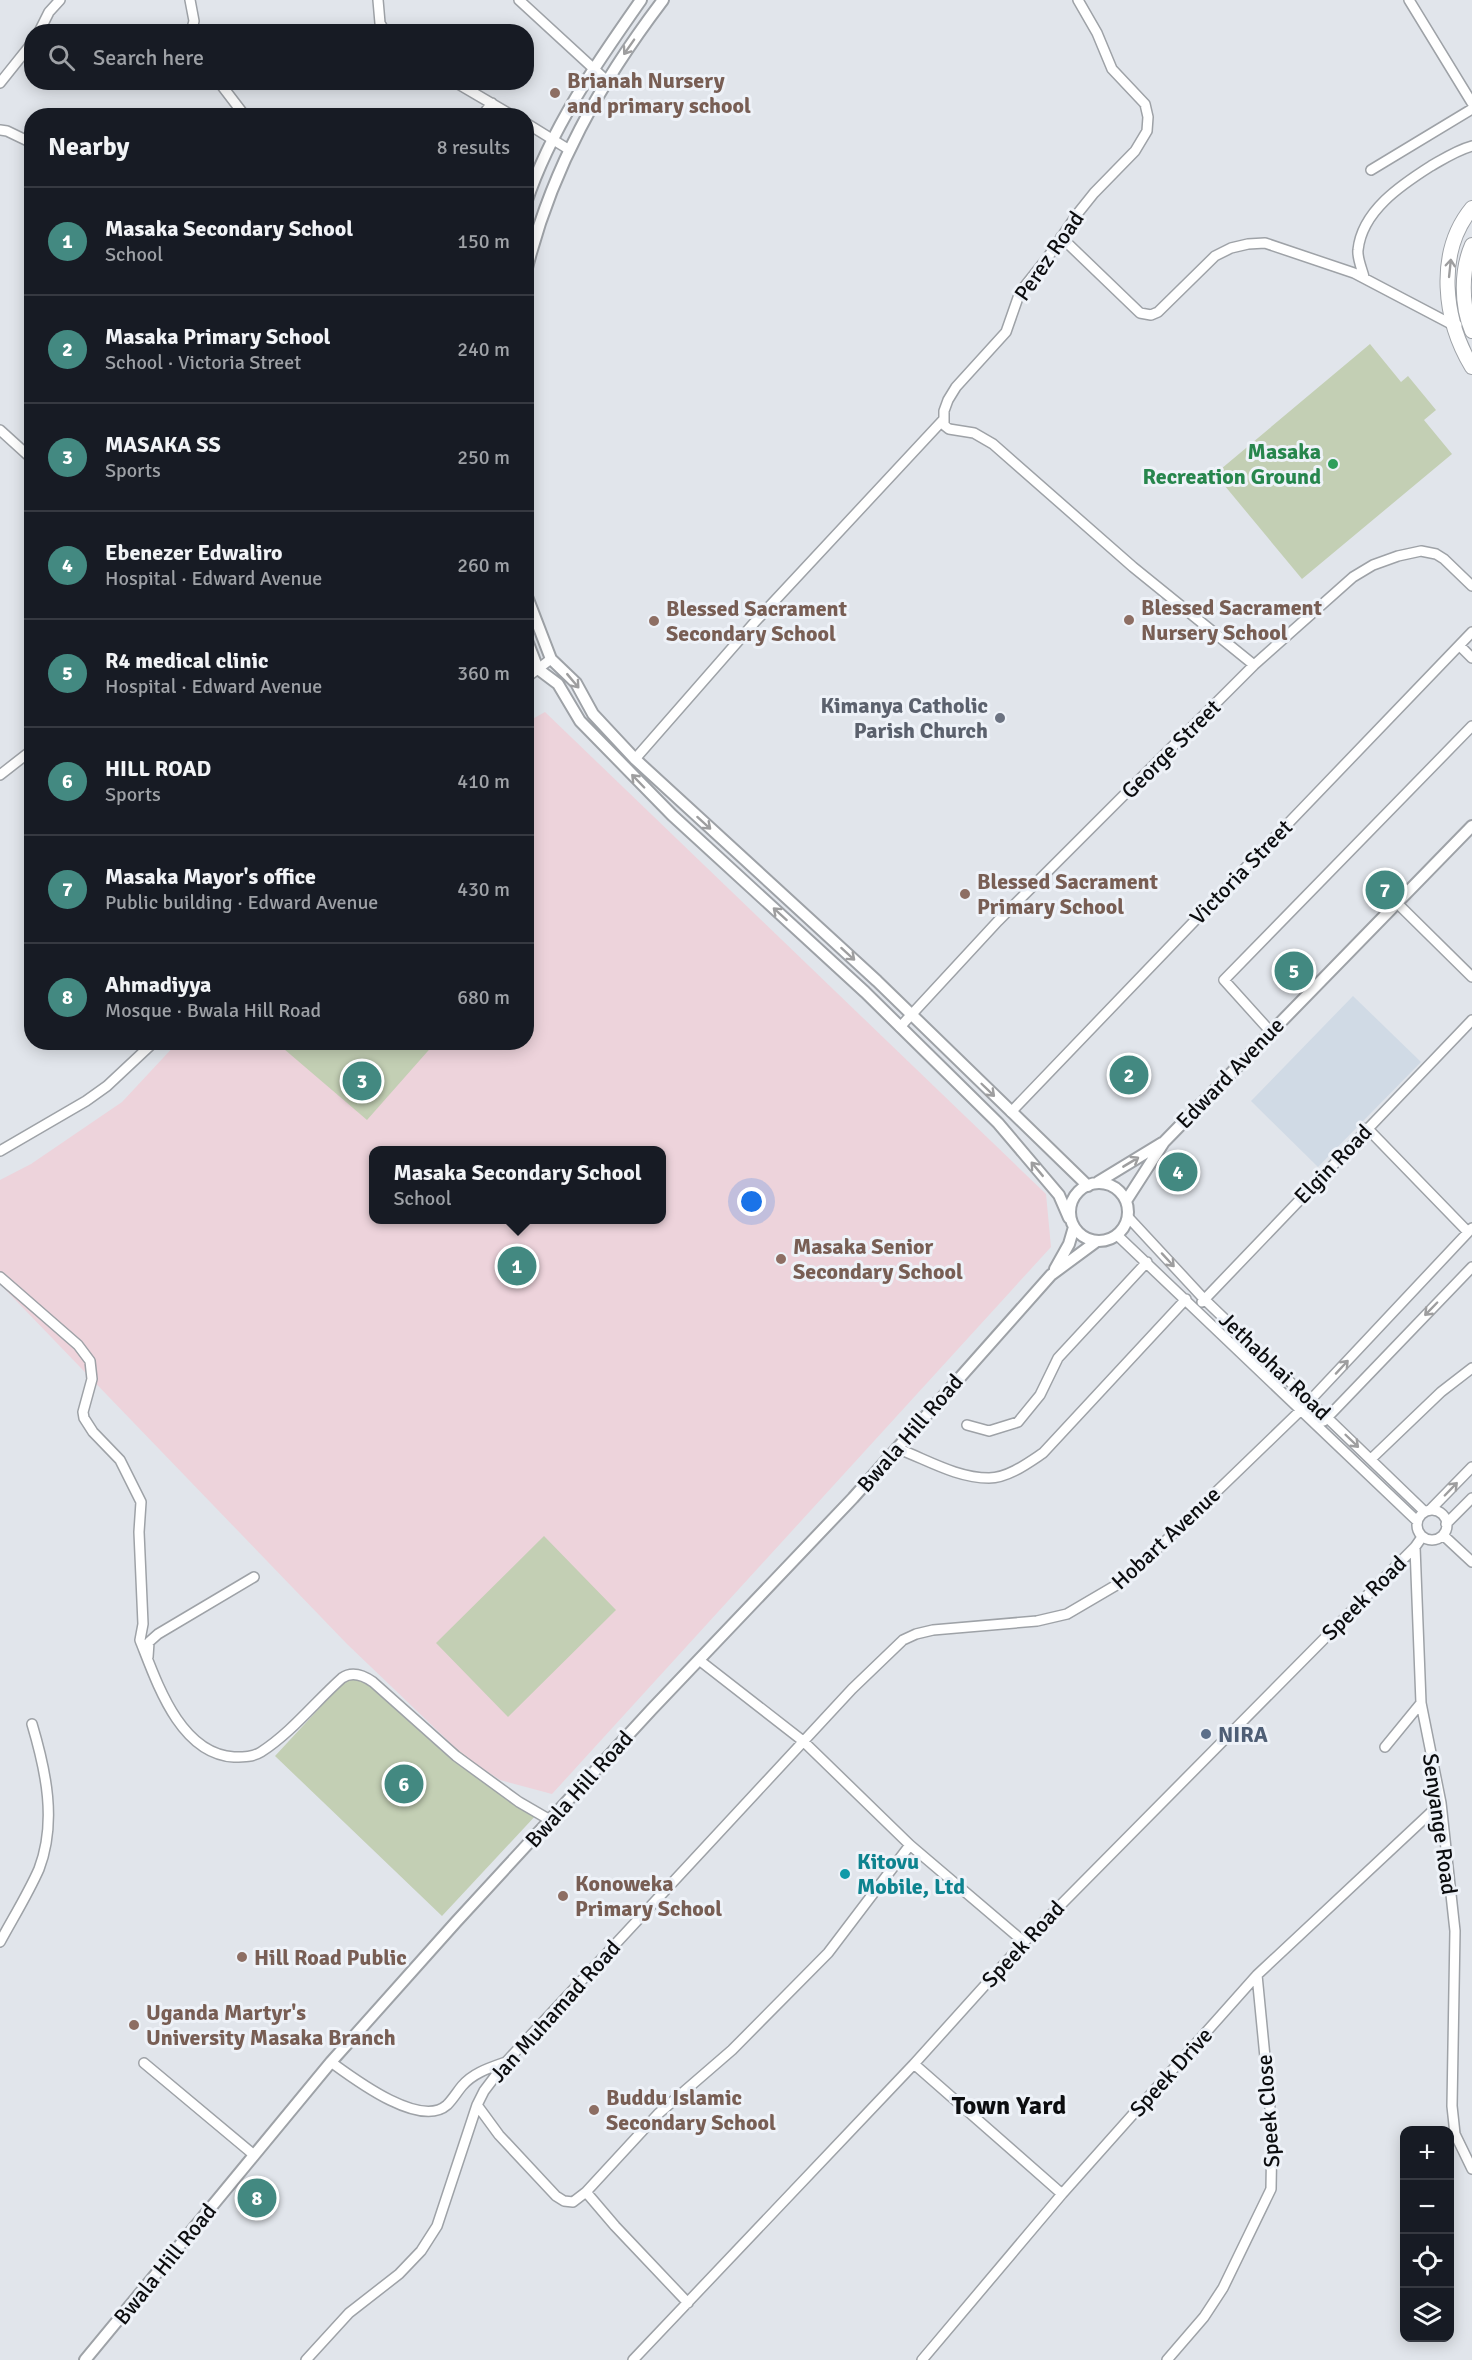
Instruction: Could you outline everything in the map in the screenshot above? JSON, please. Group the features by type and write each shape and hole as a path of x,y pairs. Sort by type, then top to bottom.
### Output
{"main road":[{"path":"1472,208 1456,236 1449,263 1447,295 1453,326 1460,346 1472,367"},
{"path":"1470,327 1464,280 1467,258 1472,244"}],"street":[{"path":"43,24 49,12 60,0"},
{"path":"190,0 193,24"},
{"path":"378,0 381,24"},
{"path":"519,0 606,80"},
{"path":"534,180 552,138 593,68 641,0"},
{"path":"534,241 568,149 606,80 663,0"},
{"name":"Perez Road","path":"943,420 944,411 952,394 1006,332 1020,292 1094,194 1135,151 1147,131 1148,117 1145,104 1112,69 1097,33 1078,0"},
{"path":"1409,0 1472,103"},
{"path":"0,83 24,53"},
{"path":"225,90 239,108"},
{"path":"469,90 500,108"},
{"path":"488,108 492,103"},
{"path":"1371,170 1472,109"},
{"path":"534,128 568,149"},
{"path":"0,130 24,139"},
{"path":"1364,277 1358,251 1365,228 1378,208 1403,184 1460,149 1472,146"},
{"path":"1061,237 1140,313 1145,315 1158,312 1215,256 1231,248 1264,243 1364,277 1453,326 1470,327"},
{"path":"943,420 944,425 949,429 974,433 993,444 1133,567 1254,665"},
{"path":"634,759 754,623 943,420"},
{"path":"0,430 24,452"},
{"name":"George Street","path":"900,1027 998,921 1254,665 1353,577 1373,565 1422,551 1436,554 1444,559 1472,586"},
{"path":"534,615 551,659 576,682 593,714 634,759 877,981 1011,1112 1093,1184 1108,1183 1116,1188 1126,1201 1128,1217 1124,1228 1108,1240 1097,1241 1084,1237 1071,1222 1059,1195 998,1123 857,984 672,815 580,721 558,684 538,669 534,659"},
{"name":"Victoria Street","path":"1011,1112 1472,632"},
{"path":"1460,646 1472,658"},
{"path":"534,672 551,659"},
{"path":"1270,1031 1224,980 1472,726"},
{"path":"0,775 24,756"},
{"name":"Edward Avenue","path":"1126,1201 1164,1142 1472,826"},
{"path":"1397,903 1472,977"},
{"name":"Elgin Road","path":"1196,1309 1472,1020"},
{"path":"0,1151 86,1101 115,1079 146,1050"},
{"path":"1367,1128 1470,1230"},
{"path":"1051,1275 1069,1244 1073,1197 1080,1189 1093,1184 1164,1142"},
{"name":"Jethabhai Road","path":"1128,1217 1204,1299 1371,1460 1428,1511"},
{"name":"Hobart Avenue","path":"803,1741 894,1648 916,1634 933,1630 1037,1621 1067,1614 1125,1580 1310,1401 1470,1230"},
{"name":"Jethabhai Road","path":"1117,1235 1417,1521"},
{"name":"Bwala Hill Road","path":"85,2360 332,2062 550,1820 853,1498 1051,1275 1097,1241"},
{"path":"967,1425 989,1431 1018,1422 1040,1395 1058,1358 1147,1262"},
{"path":"1319,1426 1472,1267"},
{"path":"0,1277 78,1345 90,1361 92,1379 83,1412 84,1418 93,1432 120,1460 141,1502 143,1624 140,1640 181,1729 210,1752 230,1757 260,1753 299,1721 342,1678 351,1674 362,1676 373,1682 456,1756 519,1802 550,1820"},
{"path":"896,1448 956,1474 991,1478 1020,1468 1043,1453 1186,1299"},
{"path":"1371,1460 1441,1392 1472,1368"},
{"path":"1472,1467 1417,1521 1418,1532 1422,1537 1433,1540 1443,1535 1446,1524 1472,1498"},
{"path":"1428,1511 1441,1514 1446,1524"},
{"path":"1443,1535 1472,1562"},
{"name":"Speek Road","path":"633,2360 914,2064 1024,1942 1422,1537"},
{"name":"Senyange Road","path":"1414,1547 1421,1703 1441,1803 1455,1931 1452,2106 1455,2134 1472,2169"},
{"path":"148,1659 149,1642 158,1634 254,1577"},
{"path":"699,1660 803,1741 910,1845 1024,1942"},
{"path":"1385,1747 1421,1703"},
{"path":"0,1942 32,1883 47,1838 48,1793 33,1724"},
{"name":"Jan Muhamad Road","path":"306,2360 349,2313 399,2274 421,2251 437,2226 477,2105 484,2091 507,2062 803,1741"},
{"name":"Speek Drive","path":"922,2360 1062,2194 1257,1975 1441,1803"},
{"path":"477,2105 499,2135 558,2198 570,2203 586,2192 658,2114 732,2050 828,1953 910,1845"},
{"name":"Speek Close","path":"1167,2360 1204,2317 1223,2288 1271,2189 1272,2129 1257,1975"},
{"path":"332,2062 368,2088 400,2105 422,2110 442,2108 473,2076 507,2062"},
{"path":"144,2063 254,2155"},
{"path":"914,2064 1062,2194"},
{"path":"586,2192 688,2303"}],"shaded area":[{"path":"545,712 1046,1194 1051,1247 552,1794 500,1780 464,1756 347,1644 0,1284 0,1180 31,1164 122,1102 170,1050 534,1050 534,718"},
{"path":"1353,996 1421,1062 1318,1167 1251,1101"}],"green space":[{"name":"Masaka Recreation Ground","path":"1370,344 1401,382 1408,376 1436,410 1424,420 1452,454 1302,579 1215,474"},
{"path":"285,1050 429,1050 367,1120"},
{"path":"544,1536 616,1610 508,1717 436,1643"},
{"path":"351,1674 368,1679 538,1813 442,1916 275,1756"}],"place":[{"name":"Brianah Nursery and primary school","path":"555,93"},
{"name":"Masaka Recreation Ground","path":"1333,464"},
{"name":"Blessed Sacrament Nursery School","path":"1129,620"},
{"name":"Blessed Sacrament Secondary School","path":"654,621"},
{"name":"Kimanya Catholic Parish Church","path":"1000,718"},
{"name":"Masaka Mayor's office","path":"1385,890"},
{"name":"Blessed Sacrament Primary School","path":"965,894"},
{"name":"R4 medical clinic","path":"1294,971"},
{"name":"Masaka Primary School","path":"1129,1075"},
{"name":"MASAKA SS","path":"362,1081"},
{"name":"Ebenezer Edwaliro","path":"1178,1172"},
{"name":"Masaka Senior Secondary School","path":"781,1259"},
{"name":"Masaka Secondary School","path":"517,1266"},
{"name":"NIRA","path":"1206,1734"},
{"name":"HILL ROAD","path":"404,1784"},
{"name":"Kitovu Mobile, Ltd","path":"845,1874"},
{"name":"Konoweka Primary School","path":"563,1896"},
{"name":"Hill Road Public","path":"242,1957"},
{"name":"Uganda Martyr's University Masaka Branch","path":"134,2025"},
{"name":"Buddu Islamic Secondary School","path":"594,2110"},
{"name":"Ahmadiyya","path":"257,2198"}],"district":[{"name":"Town Yard","path":"1009,2106"}]}
